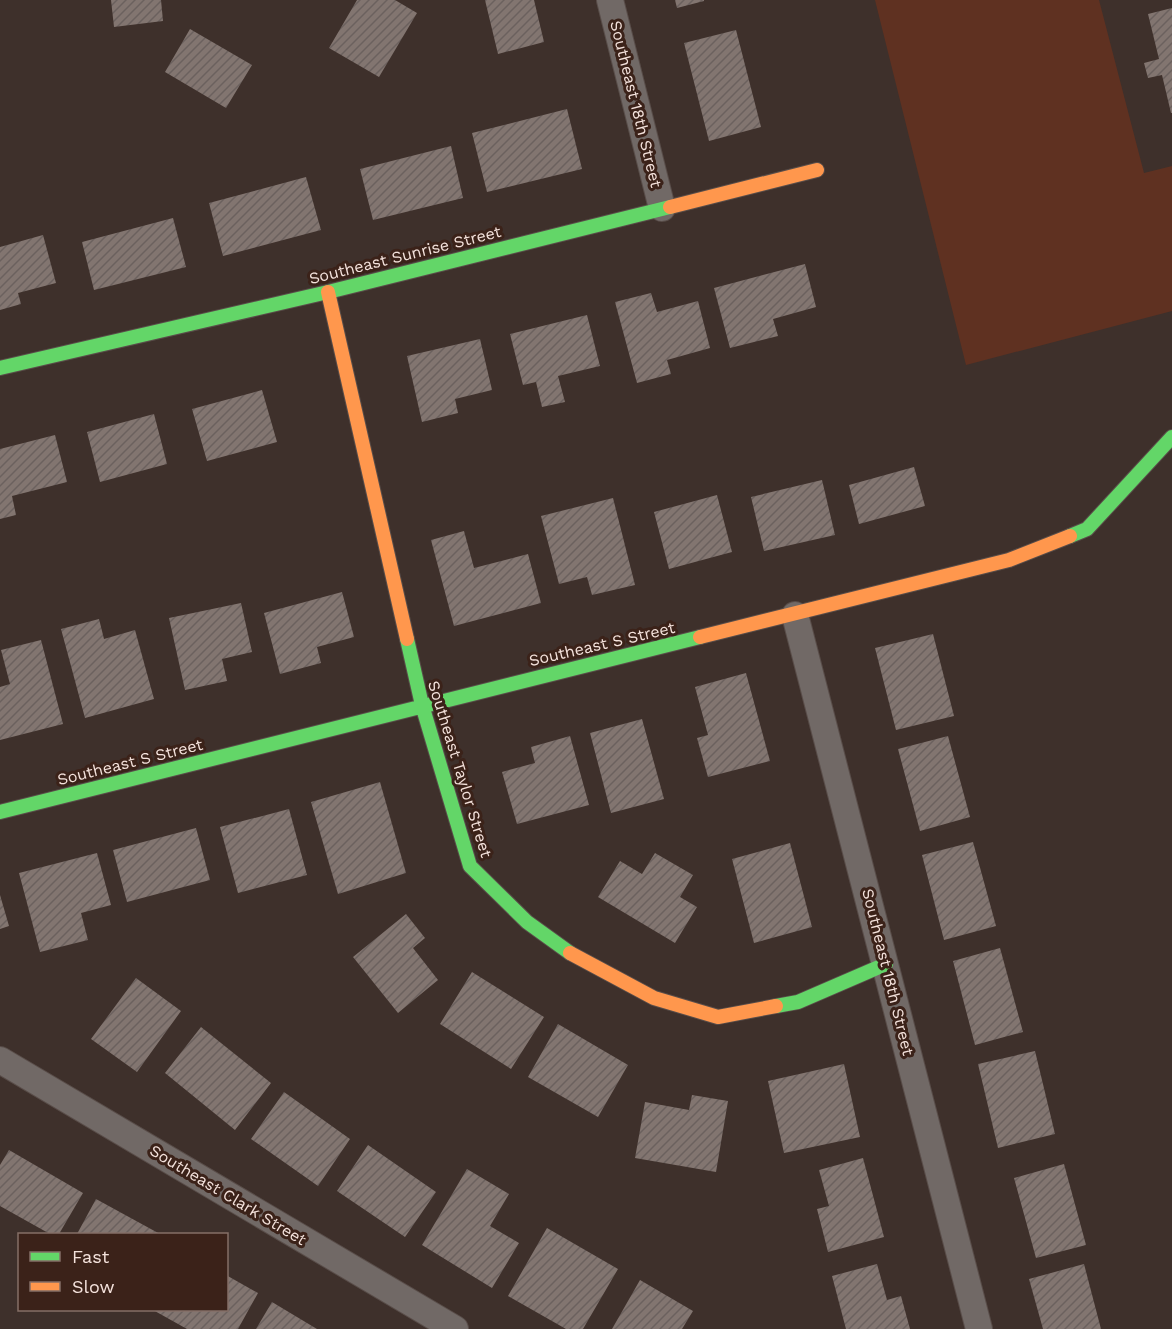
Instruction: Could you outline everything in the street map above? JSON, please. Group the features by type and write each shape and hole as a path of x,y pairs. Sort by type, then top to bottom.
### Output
{"street":[{"name":"Southeast 18th Street","path":"610,0 662,208"},
{"name":"Southeast Sunrise Street","path":"0,368 328,292 817,170"},
{"name":"Southeast Taylor Street","path":"328,292 422,705 470,866 527,922 581,961 654,998 718,1017 798,1002 886,964"},
{"name":"Southeast S Street","path":"0,812 1009,560 1087,529 1172,437"},
{"name":"Southeast 18th Street","path":"795,615 979,1329"},
{"name":"Southeast Clark Street","path":"0,1060 456,1329"}],"shaded area":[{"path":"875,0 1099,0 1144,173 1172,166 1172,311 966,365"}],"building":[{"path":"111,0 161,0 163,21 114,27"},
{"path":"357,0 395,0 417,13 379,77 329,48"},
{"path":"485,0 534,0 544,42 498,54"},
{"path":"675,0 704,0 704,1 677,8"},
{"path":"1172,8 1171,113 1162,75 1148,78 1144,63 1159,59 1148,14"},
{"path":"190,29 252,65 226,108 165,72"},
{"path":"736,30 761,127 709,141 684,43"},
{"path":"567,109 582,169 487,192 472,133"},
{"path":"451,146 463,198 373,220 360,169"},
{"path":"306,177 321,230 223,256 209,203"},
{"path":"173,218 186,267 94,290 82,242"},
{"path":"43,235 56,283 18,293 21,304 0,310 0,247"},
{"path":"805,264 816,307 773,319 778,336 730,348 714,288"},
{"path":"651,293 657,312 698,301 710,348 667,360 671,374 637,383 615,302"},
{"path":"587,315 600,366 558,376 565,402 542,407 536,382 523,385 510,334"},
{"path":"480,339 492,390 455,399 458,413 422,422 407,356"},
{"path":"262,390 277,442 207,461 192,409"},
{"path":"154,414 167,464 100,482 87,432"},
{"path":"55,435 67,482 12,496 16,515 0,519 0,449"},
{"path":"914,467 925,506 859,524 849,485"},
{"path":"822,480 835,535 764,551 751,497"},
{"path":"717,495 732,552 669,569 654,512"},
{"path":"613,498 635,585 592,595 587,577 559,584 541,516"},
{"path":"464,531 474,568 528,554 541,603 454,626 431,540"},
{"path":"342,592 354,637 317,647 321,663 280,674 264,613"},
{"path":"241,603 252,652 222,659 227,681 185,690 169,618"},
{"path":"99,619 104,639 135,630 154,699 85,718 61,629"},
{"path":"933,634 954,716 896,730 875,648"},
{"path":"41,640 63,724 0,740 0,687 10,684 1,650"},
{"path":"746,673 770,761 708,777 697,738 708,735 695,687"},
{"path":"642,719 664,799 611,813 590,733"},
{"path":"570,736 589,805 517,824 502,772 535,763 531,747"},
{"path":"948,736 970,817 920,831 898,749"},
{"path":"380,782 406,873 338,894 311,802"},
{"path":"289,809 307,875 238,893 220,827"},
{"path":"196,828 210,880 127,902 113,850"},
{"path":"973,842 996,926 944,940 922,855"},
{"path":"790,843 812,927 754,943 732,859"},
{"path":"97,853 111,905 81,913 88,940 40,952 19,873"},
{"path":"655,853 693,875 680,897 697,907 675,943 598,897 620,861 642,874"},
{"path":"0,895 9,926 0,929"},
{"path":"406,914 425,938 413,948 438,980 398,1013 353,957"},
{"path":"1000,948 1023,1032 975,1045 953,961"},
{"path":"472,972 544,1017 511,1069 440,1024"},
{"path":"136,978 181,1011 137,1072 91,1039"},
{"path":"558,1024 628,1065 598,1117 528,1077"},
{"path":"201,1027 271,1083 235,1130 165,1073"},
{"path":"1035,1051 1055,1134 998,1148 978,1064"},
{"path":"844,1064 860,1137 784,1153 768,1081"},
{"path":"284,1092 350,1139 318,1186 251,1139"},
{"path":"692,1095 728,1101 716,1172 635,1158 645,1102 689,1110"},
{"path":"368,1145 436,1192 405,1237 337,1191"},
{"path":"9,1150 83,1193 60,1233 48,1233 0,1206 0,1165"},
{"path":"863,1158 884,1237 828,1252 817,1209 829,1206 819,1170"},
{"path":"1064,1164 1086,1245 1036,1258 1014,1178"},
{"path":"467,1169 509,1194 490,1226 519,1243 492,1288 422,1245"},
{"path":"96,1199 158,1233 78,1233"},
{"path":"547,1228 618,1269 583,1329 566,1329 508,1296"},
{"path":"877,1264 887,1300 901,1296 910,1329 846,1329 832,1276"},
{"path":"1084,1264 1101,1329 1043,1329 1029,1279"},
{"path":"228,1276 258,1293 238,1329 187,1329 155,1311 228,1311"},
{"path":"640,1280 693,1311 682,1329 612,1329"},
{"path":"272,1302 317,1329 256,1329"}],"traffic: fast":[{"path":"0,368 328,292 670,207"},
{"path":"1070,536 1087,529 1172,437"},
{"path":"0,812 700,637"},
{"path":"407,639 422,705 470,866 527,922 570,953"},
{"path":"776,1006 798,1002 886,964"}],"traffic: slow":[{"path":"670,207 817,170"},
{"path":"328,292 407,639"},
{"path":"700,637 1009,560 1070,536"},
{"path":"570,953 654,998 718,1017 776,1006"}]}
